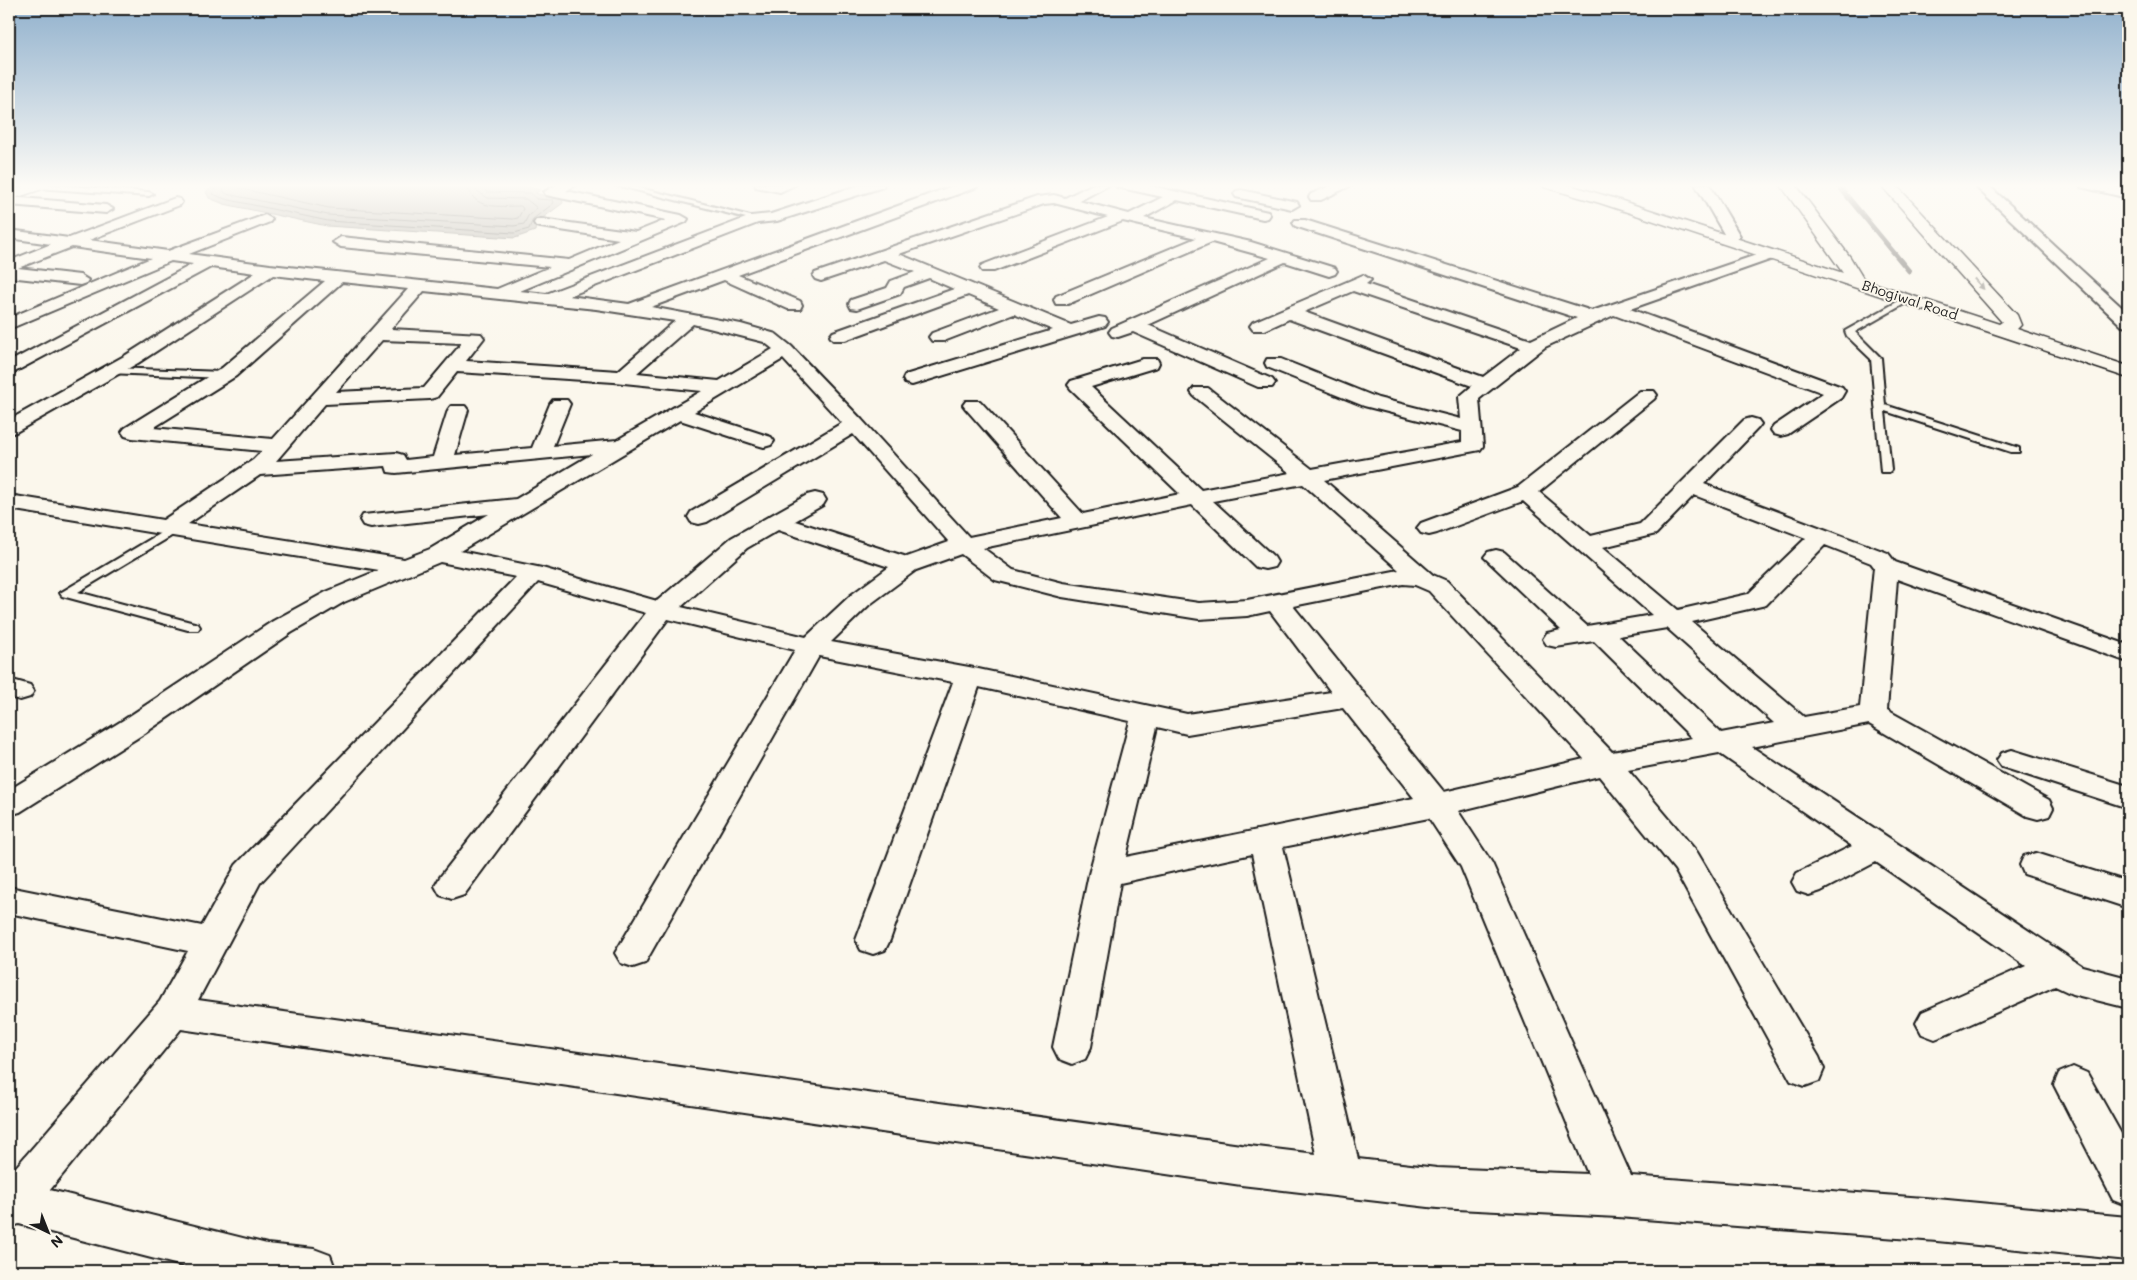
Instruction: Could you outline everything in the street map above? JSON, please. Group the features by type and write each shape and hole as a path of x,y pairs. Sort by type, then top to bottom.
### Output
{"main road":[{"name":"Bhogiwal Road","path":"1738,244 2128,372"},
{"path":"1832,244 1858,284"},
{"path":"1941,244 2011,319 2012,324 2000,330"}],"street":[{"path":"9,266 65,244"},
{"path":"83,244 270,270 630,309 689,318 741,329 770,338 785,350 855,424 964,545 1004,576 1062,590 1199,611 1247,608 1404,577 1425,581 1438,586 1606,764 1686,861 1805,1069"},
{"path":"134,250 151,244"},
{"path":"9,324 201,244"},
{"path":"359,244 572,264"},
{"path":"498,294 622,244"},
{"path":"547,299 693,244"},
{"path":"630,309 810,244"},
{"path":"821,276 914,244"},
{"path":"988,268 1055,244"},
{"path":"1062,300 1195,244"},
{"path":"1236,244 1329,271"},
{"path":"1364,244 1592,317"},
{"path":"2043,244 2128,322"},
{"path":"884,254 1070,331"},
{"path":"633,952 811,646 860,600 907,565 964,545 1197,497 1473,446 1469,397 1534,347 1592,317 1770,255"},
{"path":"1265,383 1126,328 1284,257"},
{"path":"9,369 210,262"},
{"path":"9,428 112,370 270,270"},
{"path":"9,272 80,280"},
{"path":"856,304 894,291 897,284 929,273"},
{"path":"725,275 794,305"},
{"path":"278,446 132,432 223,375 340,278"},
{"path":"1259,326 1357,282 1534,347"},
{"path":"170,528 256,468 278,446 420,286"},
{"path":"839,336 968,289"},
{"path":"938,337 1014,308"},
{"path":"1614,309 1835,391 1834,394 1781,430"},
{"path":"1289,313 1485,384"},
{"path":"616,377 622,377 689,318"},
{"path":"912,379 1099,322"},
{"path":"319,399 430,393 475,338 377,334"},
{"path":"9,804 135,726 282,627 334,597 438,554 785,350"},
{"path":"1150,363 1078,385 1265,562"},
{"path":"1274,363 1371,402 1472,428"},
{"path":"452,366 616,377 723,387"},
{"path":"1201,392 1308,477 1425,581"},
{"path":"1429,528 1526,492 1647,395"},
{"path":"540,453 560,404"},
{"path":"973,405 1078,522"},
{"path":"442,463 458,410"},
{"path":"678,413 764,441"},
{"path":"699,517 855,424"},
{"path":"1585,544 1648,529 1751,424"},
{"path":"256,468 442,463 624,445"},
{"path":"1690,486 1880,558 1886,567 2128,654"},
{"path":"1526,492 1798,728"},
{"path":"452,886 662,610 739,544 815,500"},
{"path":"9,502 407,567"},
{"path":"371,520 523,504"},
{"path":"776,522 907,565"},
{"path":"1556,639 1673,619 1757,600 1822,535"},
{"path":"438,554 533,573 662,610 811,646 969,676 1187,724 1350,698"},
{"path":"1496,557 1591,633 1720,743 1878,847 2072,979 2128,993"},
{"path":"1873,714 1886,567"},
{"path":"314,1271 267,1266 11,1205 173,1012 248,874 533,573"},
{"path":"1277,603 1350,698 1437,805 1476,864 1618,1196"},
{"path":"873,940 969,676"},
{"path":"1072,1047 1105,874 1146,714"},
{"path":"1105,874 1265,838 1437,805 1606,764 1873,714 2038,808"},
{"path":"2012,760 2128,797"},
{"path":"1265,838 1342,1177"},
{"path":"1809,882 1878,847"},
{"path":"2036,865 2128,894"},
{"path":"9,900 211,942"},
{"path":"1935,1023 2057,969"},
{"path":"173,1012 1231,1164 1342,1177 1437,1188 1618,1196 1937,1220 2128,1239"},
{"path":"2073,1085 2128,1186"}],"lane":[{"path":"1885,470 1876,358 1850,334 1850,331 1909,300"},
{"path":"112,370 223,375"},
{"path":"1879,406 2015,450"},
{"path":"170,528 67,593 193,627"}],"waterway":[{"path":"1886,244 1909,271"}]}
